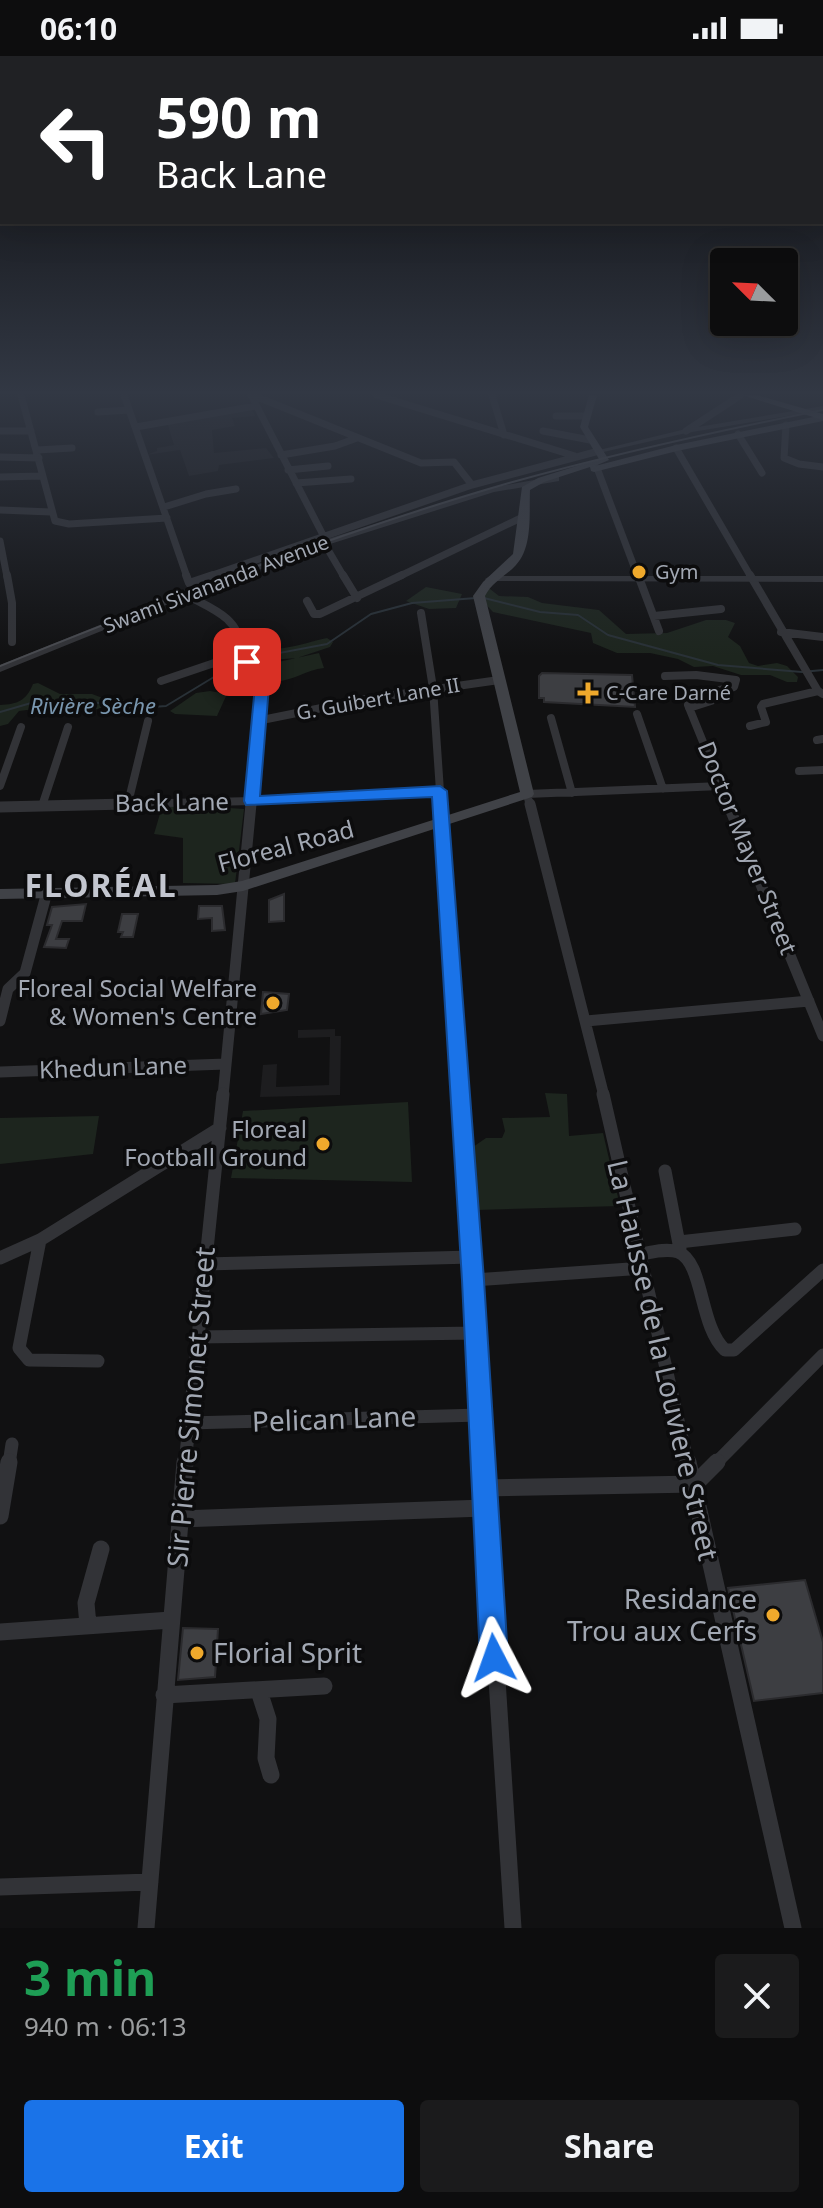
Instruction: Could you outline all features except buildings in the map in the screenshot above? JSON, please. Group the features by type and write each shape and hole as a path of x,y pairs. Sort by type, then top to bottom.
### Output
{"main road":[{"path":"525,488 543,482"},
{"path":"525,488 544,482"},
{"path":"525,488 521,550 506,568 490,579 480,599 527,794"},
{"name":"Floreal Road","path":"0,894 217,890 243,886 527,794"}],"street":[{"path":"44,482 55,521 69,524 167,518"},
{"path":"155,482 187,588"},
{"path":"305,482 296,483 323,535"},
{"path":"0,659 323,535 481,482"},
{"path":"603,482 659,631"},
{"path":"696,482 781,632 820,692 763,704 761,707 766,722 750,726"},
{"name":"Swami Sivananda Avenue","path":"0,669 187,588 342,537 525,488"},
{"path":"164,507 206,494 236,489"},
{"path":"0,510 51,512"},
{"path":"307,601 317,615 523,517"},
{"path":"0,541 3,572 12,603 12,642"},
{"path":"327,548 357,598"},
{"path":"506,568 534,577"},
{"path":"490,579 823,579"},
{"name":"Sir Pierre Simonet Street","path":"146,1928 196,1337 220,1128 262,686 256,670 242,656 242,642 230,621 187,588"},
{"path":"654,616 721,609"},
{"path":"421,613 433,688 513,1928"},
{"path":"0,628 10,626"},
{"path":"781,632 823,637"},
{"path":"161,681 242,656"},
{"name":"Doctor Mayer Street","path":"665,676 736,680 734,687 710,692 711,701 688,707 823,1036"},
{"name":"G. Guibert Lane II","path":"257,721 433,688 499,680"},
{"path":"637,714 663,789"},
{"path":"551,718 572,793"},
{"path":"128,803 148,721"},
{"path":"0,786 21,727"},
{"path":"42,806 68,727"},
{"path":"799,771 823,770"},
{"path":"527,794 721,786"},
{"name":"Back Lane","path":"0,807 252,801 440,791"},
{"name":"La Hausse de la Louviere Street","path":"527,794 586,1021 643,1261 793,1928"},
{"path":"0,1021 8,989 25,973 47,892"},
{"path":"586,1021 809,1001"},
{"name":"Khedun Lane","path":"0,1072 226,1064"},
{"path":"0,1258 40,1240 220,1128"},
{"path":"665,1171 682,1251 698,1285 710,1335 716,1345 725,1350 734,1350 823,1270"},
{"path":"473,1280 643,1261 662,1251 682,1251 795,1229"},
{"path":"40,1240 19,1348 29,1360 98,1361"},
{"path":"204,1264 472,1257"},
{"path":"196,1337 476,1333"},
{"path":"483,1488 695,1484 823,1355"},
{"name":"Pelican Lane","path":"188,1423 480,1415"},
{"path":"0,1516 12,1444"},
{"path":"180,1519 484,1508"},
{"path":"88,1625 86,1603 101,1549"},
{"path":"0,1632 171,1620"},
{"path":"164,1695 324,1686"},
{"path":"259,1691 268,1719 266,1758 271,1775"},
{"path":"0,1887 150,1882"}],"shaded area":[{"path":"426,587 462,594 456,608 429,609 406,601"},
{"path":"484,589 490,589 499,596 528,597 542,603 599,610 626,634 667,633 706,620 726,620 735,623 728,637 740,646 749,663 787,666 798,677 797,682 787,682 770,675 741,675 713,666 694,667 678,659 650,653 617,653 593,643 591,633 493,612 480,598"},
{"path":"327,638 333,642 330,647 297,658 258,661 247,671 231,665 208,668 234,653 284,648"},
{"path":"319,653 324,668 283,681 270,681 270,674 260,666"},
{"path":"38,683 60,694 92,694 108,700 147,700 155,704 147,716 110,709 19,711 8,724 0,726 0,705 21,700 33,684"},
{"path":"210,691 227,694 217,716 175,714 170,711 196,693"},
{"path":"162,807 244,809 235,884 183,883 183,838 154,834"},
{"path":"335,1029 335,1036 341,1036 340,1095 260,1097 263,1065 277,1064 276,1087 329,1085 330,1037 298,1038 298,1030"},
{"path":"545,1093 567,1094 569,1136 603,1133 620,1206 476,1210 473,1147 486,1138 502,1138 505,1131 502,1118 550,1117"},
{"name":"Floreal Football Ground","path":"408,1102 412,1182 231,1178 243,1111"},
{"path":"99,1116 93,1154 0,1164 0,1118"}],"waterway":[{"name":"Rivière Sèche","path":"0,712 38,701 90,702 139,708 166,706 242,660 327,644 371,614 412,603 476,598"},
{"path":"484,598 540,612 578,615 608,635 718,665 802,672 823,670"}],"tram line":[{"path":"0,666 252,568 380,523 511,482"}],"place":[{"name":"Gym","path":"639,572"},
{"name":"C-Care Darné","path":"588,693"},
{"name":"Floreal Social Welfare & Women's Centre","path":"273,1003"},
{"name":"Floreal Football Ground","path":"323,1144"},
{"name":"Residance Trou aux Cerfs","path":"773,1615"},
{"name":"Florial Sprit","path":"197,1653"}],"district":[{"name":"FLORÉAL","path":"101,886"}],"route":[{"path":"247,662 256,670 262,686 252,801 440,791 473,1280 494,1658"}]}
